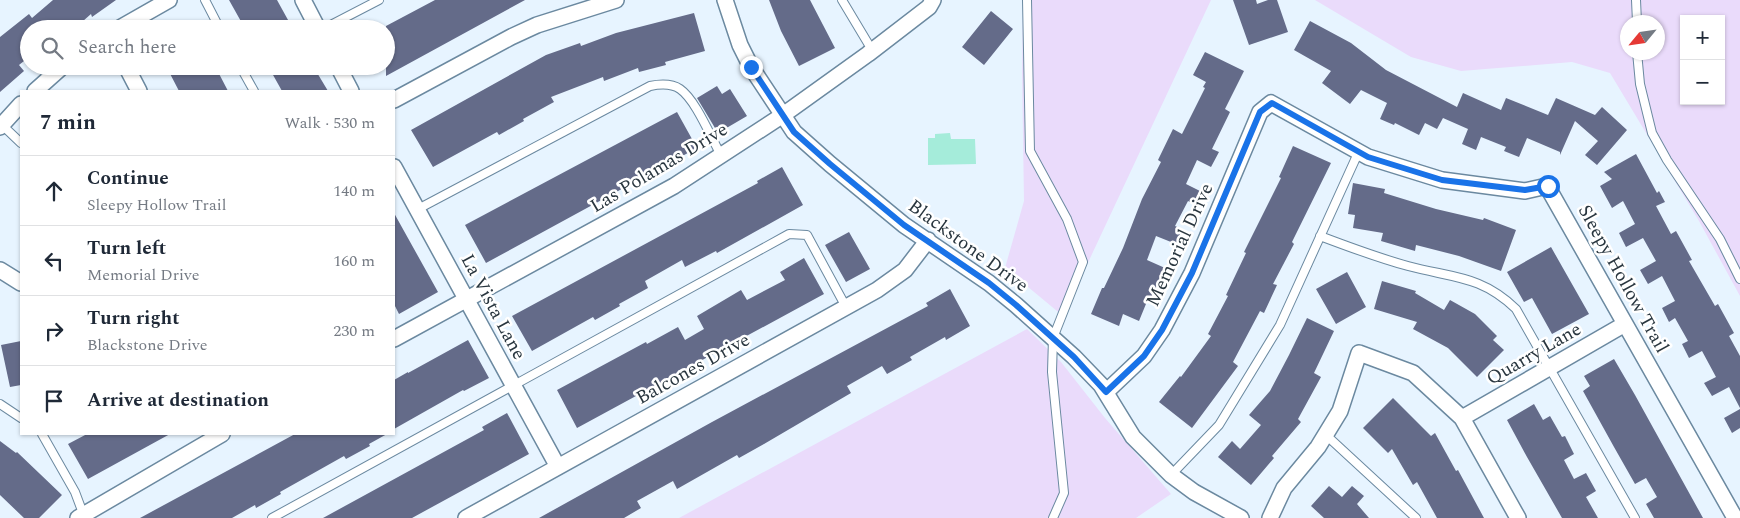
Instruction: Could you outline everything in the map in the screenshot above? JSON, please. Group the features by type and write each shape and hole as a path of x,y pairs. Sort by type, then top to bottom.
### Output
{"street":[{"path":"134,20 169,0"},
{"path":"303,0 313,20"},
{"path":"395,99 510,37 538,25 616,0"},
{"name":"Blackstone Drive","path":"725,0 740,45 751,67 794,132 904,225 989,283 1016,305 1074,357 1106,392 1133,437 1170,475 1194,492 1241,518"},
{"name":"Las Polamas Drive","path":"395,338 674,186 782,115 872,50 931,4"},
{"path":"36,90 53,75"},
{"path":"131,75 138,90"},
{"path":"343,75 350,90"},
{"name":"Sleepy Hollow Trail","path":"1272,103 1368,157 1442,180 1525,190 1548,186 1735,518"},
{"name":"Memorial Drive","path":"1106,392 1144,356 1162,330 1192,273 1260,112 1272,103"},
{"path":"1,126 20,105"},
{"name":"La Vista Lane","path":"395,169 558,467"},
{"name":"Balcones Drive","path":"466,518 877,290 905,270 928,240"},
{"path":"0,270 20,282"},
{"name":"Quarry Lane","path":"1462,418 1625,324"},
{"path":"1270,518 1284,488 1318,448 1340,411 1359,353 1413,373 1462,418 1518,518"},
{"path":"82,517 220,435"}],"lane":[{"path":"205,0 215,20"},
{"path":"340,20 379,0"},
{"path":"842,0 872,50"},
{"path":"1027,0 1030,151 1067,219 1083,262 1052,338 1052,372 1064,492 1053,518"},
{"path":"1636,0 1637,15"},
{"path":"1638,60 1640,84 1652,133 1667,160 1720,239 1740,279"},
{"path":"245,75 253,90"},
{"path":"418,209 650,86 664,83 679,88 690,98 721,155"},
{"path":"1,126 20,141"},
{"path":"1170,475 1219,425 1280,325 1359,151"},
{"path":"272,518 789,234 807,235 846,308"},
{"path":"1320,236 1408,266 1476,282 1503,296 1516,309 1635,518"},
{"path":"0,404 20,417"},
{"path":"43,435 75,492 82,517"},
{"path":"1326,435 1416,518"}],"shaded area":[{"path":"1023,0 1211,0 1063,316 1005,268 1024,201"},
{"path":"1315,0 1740,0 1740,296 1699,221 1610,73 1572,62 1461,71 1411,57"},
{"path":"950,133 951,139 975,139 976,164 928,165 928,138 935,138 935,134"},
{"path":"1027,329 1061,362 1105,418 1171,494 1136,518 679,518"}],"building":[{"path":"53,0 116,0 92,17 91,14 84,20 21,20 29,14 32,18"},
{"path":"229,0 277,0 288,20 252,20 240,20"},
{"path":"435,0 525,0 395,71 395,21"},
{"path":"769,0 810,0 835,48 799,66 781,31"},
{"path":"1233,0 1256,0 1257,4 1268,0 1277,0 1288,32 1249,45"},
{"path":"991,11 1013,29 984,65 962,47"},
{"path":"694,13 705,51 665,62 666,65 639,72 638,68 604,81 603,77 551,97 554,102 523,119 524,121 499,135 497,132 433,167 411,130 546,55 580,43 581,46 616,33"},
{"path":"20,21 20,74 0,92 0,37"},
{"path":"1310,21 1351,43 1386,70 1457,107 1463,93 1501,110 1506,98 1548,115 1556,98 1595,115 1602,107 1627,130 1597,165 1585,155 1598,141 1575,121 1560,155 1560,152 1527,138 1519,157 1504,151 1506,147 1481,137 1476,150 1462,144 1468,129 1443,118 1437,129 1425,123 1419,135 1395,123 1394,125 1380,119 1387,103 1361,90 1350,104 1322,83 1331,71 1294,50"},
{"path":"1205,52 1244,71 1225,109 1230,112 1212,149 1219,152 1211,167 1197,160 1186,184 1200,191 1194,204 1188,201 1175,226 1182,229 1176,244 1156,236 1147,260 1165,268 1150,300 1148,299 1139,321 1123,314 1119,326 1091,314 1123,248 1142,199 1161,162 1158,160 1173,129 1182,134 1205,88 1203,87 1206,82 1193,75"},
{"path":"171,75 220,75 227,90 178,90"},
{"path":"273,75 318,75 327,90 281,90"},
{"path":"717,86 722,94 730,89 747,116 718,133 697,98"},
{"path":"677,112 697,148 486,263 465,225"},
{"path":"1293,146 1331,163 1292,242 1294,244 1273,284 1277,285 1264,313 1260,311 1233,362 1238,366 1192,428 1159,402 1181,377 1211,336 1208,334 1228,296 1226,295 1246,253 1244,252 1281,178 1279,177"},
{"path":"1636,154 1657,193 1659,191 1665,202 1656,206 1671,234 1676,231 1692,260 1689,261 1715,306 1718,304 1734,333 1729,336 1740,356 1740,408 1729,387 1712,396 1704,383 1716,377 1702,351 1689,358 1682,344 1688,341 1675,318 1669,322 1662,308 1675,301 1662,276 1648,284 1640,270 1656,261 1643,238 1626,247 1619,233 1635,224 1623,201 1612,208 1600,186 1612,179 1604,172"},
{"path":"782,167 803,205 717,253 716,251 685,267 682,260 645,281 648,288 619,304 620,306 595,320 593,317 532,351 512,316 758,183 757,181"},
{"path":"1353,183 1385,189 1384,193 1436,209 1483,220 1484,218 1516,230 1501,271 1459,256 1416,245 1415,251 1381,241 1383,233 1353,228 1355,215 1348,214"},
{"path":"395,215 438,292 399,314 395,306"},
{"path":"849,232 870,269 846,282 825,245"},
{"path":"1551,247 1589,314 1552,334 1532,298 1524,302 1507,272"},
{"path":"804,258 824,294 577,428 557,390 678,327 685,340 704,329 697,316 741,290 747,300 785,280 780,272"},
{"path":"1347,272 1366,307 1336,324 1316,289"},
{"path":"1382,281 1416,291 1415,293 1444,310 1450,300 1475,314 1497,336 1493,340 1504,350 1477,377 1448,348 1413,329 1417,322 1374,309"},
{"path":"950,289 970,326 946,340 945,337 910,357 912,360 887,374 882,366 847,386 851,393 739,458 737,455 677,489 673,481 637,501 641,508 624,518 539,518 712,422 928,306 926,303"},
{"path":"1307,318 1334,331 1314,373 1321,377 1298,419 1301,422 1272,456 1274,458 1251,485 1218,457 1232,441 1240,449 1261,425 1249,415 1270,391"},
{"path":"468,340 489,378 463,390 395,428 395,379"},
{"path":"20,341 20,385 10,387 1,345"},
{"path":"1614,359 1703,518 1654,518 1646,504 1657,497 1646,478 1635,484 1614,447 1583,391 1590,386 1584,376"},
{"path":"1393,398 1431,436 1435,433 1484,518 1437,518 1417,482 1413,485 1392,449 1388,453 1363,428"},
{"path":"1534,404 1543,420 1550,416 1562,437 1565,436 1574,454 1564,460 1574,479 1586,473 1596,491 1586,497 1598,518 1562,518 1527,457 1507,420"},
{"path":"1740,409 1740,428 1732,433 1724,418"},
{"path":"507,413 529,454 412,518 323,518 484,430 482,427"},
{"path":"85,435 168,435 88,479 68,444"},
{"path":"293,435 385,435 369,444 370,446 346,459 344,456 280,492 281,494 256,508 255,505 232,518 140,518"},
{"path":"0,441 17,452 62,495 39,518 24,518 0,495"},
{"path":"1329,486 1342,497 1352,486 1364,496 1357,504 1369,518 1324,518 1311,506"}],"route":[{"path":"751,67 761,85 794,132 904,225 989,283 1016,305 1074,357 1106,392 1144,356 1162,330 1192,273 1260,112 1272,103 1368,157 1442,180 1525,190 1548,186"}]}
